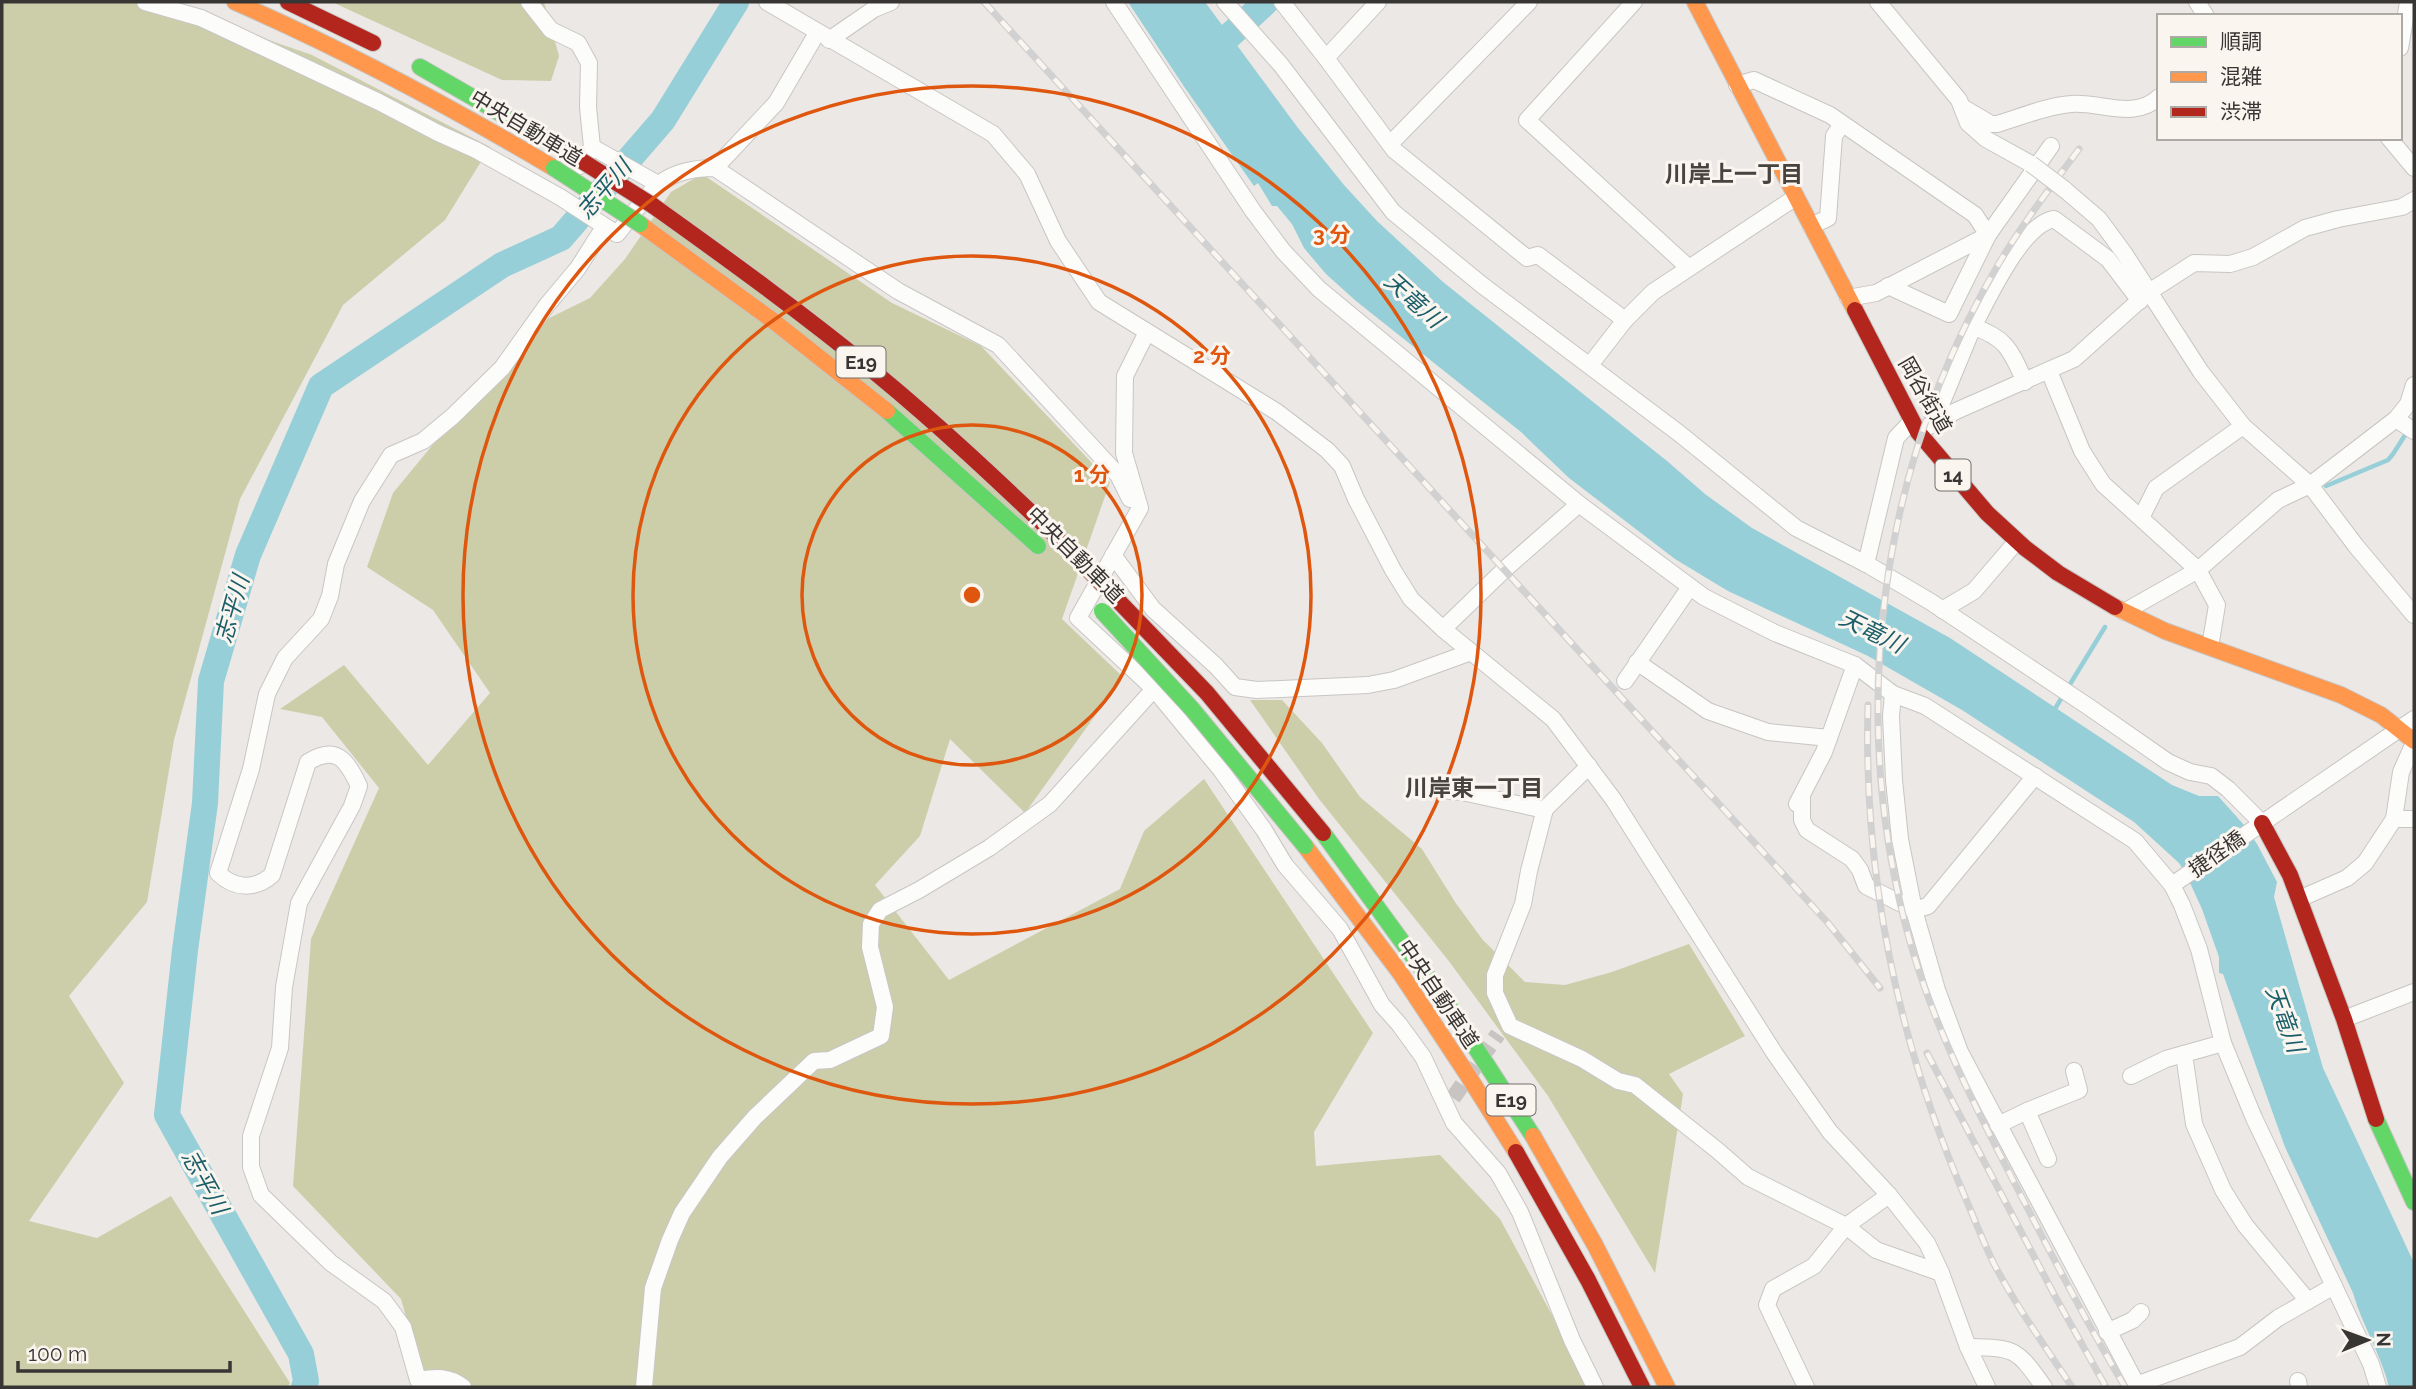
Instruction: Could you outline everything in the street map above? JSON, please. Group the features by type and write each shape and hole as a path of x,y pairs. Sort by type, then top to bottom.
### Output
{"main road":[{"name":"中央自動車道","path":"235,2 414,86 554,168 640,224 721,280 796,337 899,421 1046,554"},
{"name":"中央自動車道","path":"288,2 396,54 566,151 652,205 733,262 911,402 1056,536 1207,693 1323,833 1420,965 1501,1085 1555,1175 1667,1387"},
{"name":"岡谷街道","path":"1695,2 1848,298 1921,426 1987,513 2058,573 2124,612 2210,648 2341,695 2400,728 2414,742"},
{"name":"中央自動車道","path":"1078,587 1192,709 1305,846 1401,974 1509,1142 1575,1252 1642,1387"},
{"path":"2257,827 2277,847 2300,899 2344,1018 2370,1105 2414,1202"},
{"path":"1420,965 1471,1028 1520,1099 1639,1306 1678,1387"},
{"path":"1509,1142 1629,1387"}],"street":[{"path":"145,2 201,18 379,102 476,150 560,197 617,234 658,184 673,174 691,168 715,168 898,291 998,345 1118,475 1130,498 1133,522"},
{"path":"529,2 551,30 578,43 589,63 587,107 592,147 560,197"},
{"path":"715,168 776,103 823,37 891,2"},
{"path":"1114,2 1253,211 1283,251 1320,289 1578,504 1704,597 1775,633 1855,665 1893,694 1925,706 2135,841 2177,882 2182,905 2199,949 2223,1043 2254,1118 2371,1364 2378,1387"},
{"path":"1225,2 1280,65 1392,212 1482,285 1591,365 1796,528 1866,564 1942,610 2090,706 2168,762 2190,772 2211,776 2228,789 2257,827"},
{"path":"1282,2 1394,150 1527,258 1538,255 1625,320"},
{"path":"1326,58 1378,2"},
{"path":"1391,143 1529,2"},
{"path":"1634,2 1527,120 1688,267"},
{"path":"1878,2 1959,100 1968,123 1986,139 2031,164 2099,219 2145,296 2243,426 2310,485 2356,546 2414,615"},
{"path":"2402,36 2408,2"},
{"path":"778,4 823,37 993,134 1027,174 1058,241 1099,302 1277,412 1327,450 1342,466 1356,499 1411,599 1443,629 1553,719 1613,799 1768,1043 1830,1132 1889,1195 1927,1243 1968,1347 1987,1387"},
{"path":"1737,85 1754,80 1830,115 1975,215 1988,235"},
{"path":"1962,107 1991,124 1997,124 2070,104 2124,109 2151,105 2157,99"},
{"path":"1811,226 1828,218 1834,136 1842,124"},
{"path":"2391,140 2414,169"},
{"path":"1888,286 1949,314 1988,235 2051,146"},
{"path":"592,147 658,184"},
{"path":"1591,365 1625,320 1653,292 1796,197"},
{"path":"1866,564 1896,438 2074,359 2145,296 2194,263 2230,264 2241,261 2305,229 2338,219 2402,207 2414,200"},
{"path":"1921,426 2018,247 2046,220 2054,219 2084,239 2145,296"},
{"path":"463,1387 451,1379 436,1377 418,1380 403,1327 384,1301 331,1263 261,1195 251,1167 251,1136 280,1048 284,987 299,903 352,806 359,786 349,765 335,755 320,754 308,762 272,875 261,884 240,886 226,881 218,873 251,769 267,694 285,658 321,619 330,596 336,564 362,501 391,455 424,441 502,368 547,305 578,268 604,227"},
{"path":"1848,298 1876,292 1988,235"},
{"path":"1973,327 1992,333 2010,348 2025,382"},
{"path":"1147,332 1125,376 1124,453 1140,508 1078,618 1154,689 1221,770 1264,830 1285,865 1340,929 1382,1005 1423,1057 1448,1101 1454,1123 1497,1173 1520,1212 1572,1339 1595,1387"},
{"path":"2049,372 2082,451 2104,484 2198,570 2217,605 2210,648"},
{"path":"2124,612 2198,570 2278,500 2310,485 2396,419 2408,404 2414,385"},
{"path":"2396,419 2414,431"},
{"path":"2141,518 2157,488 2243,426"},
{"path":"1443,629 1578,504"},
{"path":"1942,610 1973,591 2017,541"},
{"path":"1113,555 1153,609 1216,666 1235,687 1257,690 1368,685 1394,680 1471,652"},
{"path":"1625,681 1690,587"},
{"path":"1637,662 1708,711 1768,732 1829,738"},
{"path":"1855,665 1829,738 1799,801 1802,820 1807,830 1852,859 1866,886 1914,910 1928,906 2035,776"},
{"path":"644,1387 653,1289 682,1213 720,1157 755,1117 814,1061 830,1059 881,1035 885,1007 870,947 871,924 880,910 989,848 1050,804 1154,689"},
{"path":"1893,694 1891,716 1894,779 1900,839 1914,910 1937,990 1960,1052 2137,1386 2240,1347 2278,1318 2334,1286"},
{"name":"捷径橋","path":"2177,882 2414,719"},
{"path":"2300,899 2347,878 2365,863 2394,819 2402,772 2414,742"},
{"path":"1589,766 1545,810 1528,871 1523,904 1496,975 1495,993 1504,1030 1582,1059 1618,1081 1635,1085 1748,1177 1846,1226 1876,1250 1941,1273"},
{"path":"1441,790 1545,810"},
{"path":"2394,819 2414,819"},
{"path":"2344,1018 2414,994"},
{"path":"2132,1076 2166,1059 2223,1043"},
{"path":"2185,1054 2194,1124 2223,1190 2245,1225 2308,1301"},
{"path":"1998,1125 2079,1090 2074,1071"},
{"path":"2027,1111 2048,1159"},
{"path":"1806,1387 1767,1305 1773,1289 1815,1266 1846,1226 1889,1195"},
{"path":"2108,1332 2133,1320 2141,1312"},
{"path":"1968,1347 2007,1348 2023,1357 2043,1387"}],"green space":[{"path":"2,2 158,2 312,55 490,147 445,220 343,305 240,499 174,740 147,902 69,996 124,1083 29,1221 97,1238 171,1196 290,1383 288,1387 2,1387"},
{"path":"332,2 544,2 559,56 551,81 502,80"},
{"path":"702,174 892,303 981,346 1110,482 1062,619 1123,677 1025,813 950,739 920,836 875,885 949,980 1120,889 1144,831 1204,779 1373,1033 1314,1132 1316,1166 1440,1155 1500,1219 1591,1387 426,1387 401,1299 293,1186 311,939 379,788 322,717 280,709 344,665 428,765 490,693 433,610 367,567 393,493 529,328 590,298 625,259 671,192"},
{"path":"1250,700 1282,700 1322,743 1360,797 1422,849 1482,939 1525,982 1565,985 1612,972 1689,944 1745,1036 1669,1074 1683,1094 1655,1273 1548,1096 1448,960 1319,799"}],"water":[{"name":"天竜川","path":"1128,2 1205,2 1298,128 1377,221 1443,282 1705,494 1752,528 1950,638 2172,785 2199,796 2218,796 2244,825 2277,882 2274,897 2323,1068 2414,1263 2414,1387 2389,1387 2353,1293 2285,1147 2223,974 2219,973 2219,957 2202,909 2179,863 2134,822 1962,710 1868,656 1728,591 1675,559 1569,478 1521,432 1326,274 1304,248 1292,224 1277,206 1272,206 1258,183 1254,186"}],"waterway":[{"name":"志平川","path":"304,1387 306,1381 301,1354 167,1115 205,803 211,681 248,555 321,386 502,265 561,238 663,120 736,2"},
{"path":"1203,60 1266,2"},
{"path":"2326,486 2388,460 2414,421"},
{"path":"2053,712 2105,627"}],"tunnel":[{"path":"1453,1098 1498,1034"}],"railway":[{"path":"984,2 1828,923 1880,988"},
{"path":"2079,149 1998,265 1958,341 1926,421 1902,503 1886,587 1879,672 1879,758 1889,843 1906,927 1939,1025 1997,1150 2125,1387"},
{"path":"1868,705 1868,770 1879,897 1890,960 1923,1084 1944,1144 1993,1262 2072,1387"},
{"path":"1927,1053 2106,1387"}],"traffic: fast":[{"path":"420,67 566,151"},
{"path":"554,168 640,224"},
{"path":"887,411 1038,546"},
{"path":"1102,611 1192,709 1305,846"},
{"path":"1323,833 1446,1002 1533,1136"},
{"path":"2376,1119 2414,1202"}],"traffic: slow":[{"path":"235,2 397,80 554,168"},
{"path":"1695,2 1855,310"},
{"path":"640,224 772,320 887,411"},
{"path":"2115,607 2165,631 2341,695 2381,715 2414,741"},
{"path":"1305,846 1401,974 1516,1152"},
{"path":"1533,1136 1595,1245 1667,1387"}],"traffic: jam":[{"path":"288,2 373,43"},
{"path":"566,151 652,205"},
{"path":"652,205 795,309 878,375 991,474 1056,536"},
{"path":"1855,310 1918,432 1987,513 2025,548 2058,573 2115,607"},
{"path":"1056,536 1207,693 1323,833"},
{"path":"2262,823 2290,875 2344,1019 2376,1119"},
{"path":"1516,1152 1588,1280 1642,1387"}],"district":[{"name":"川岸上一丁目","path":"1734,174"},
{"name":"川岸東一丁目","path":"1474,788"}]}
